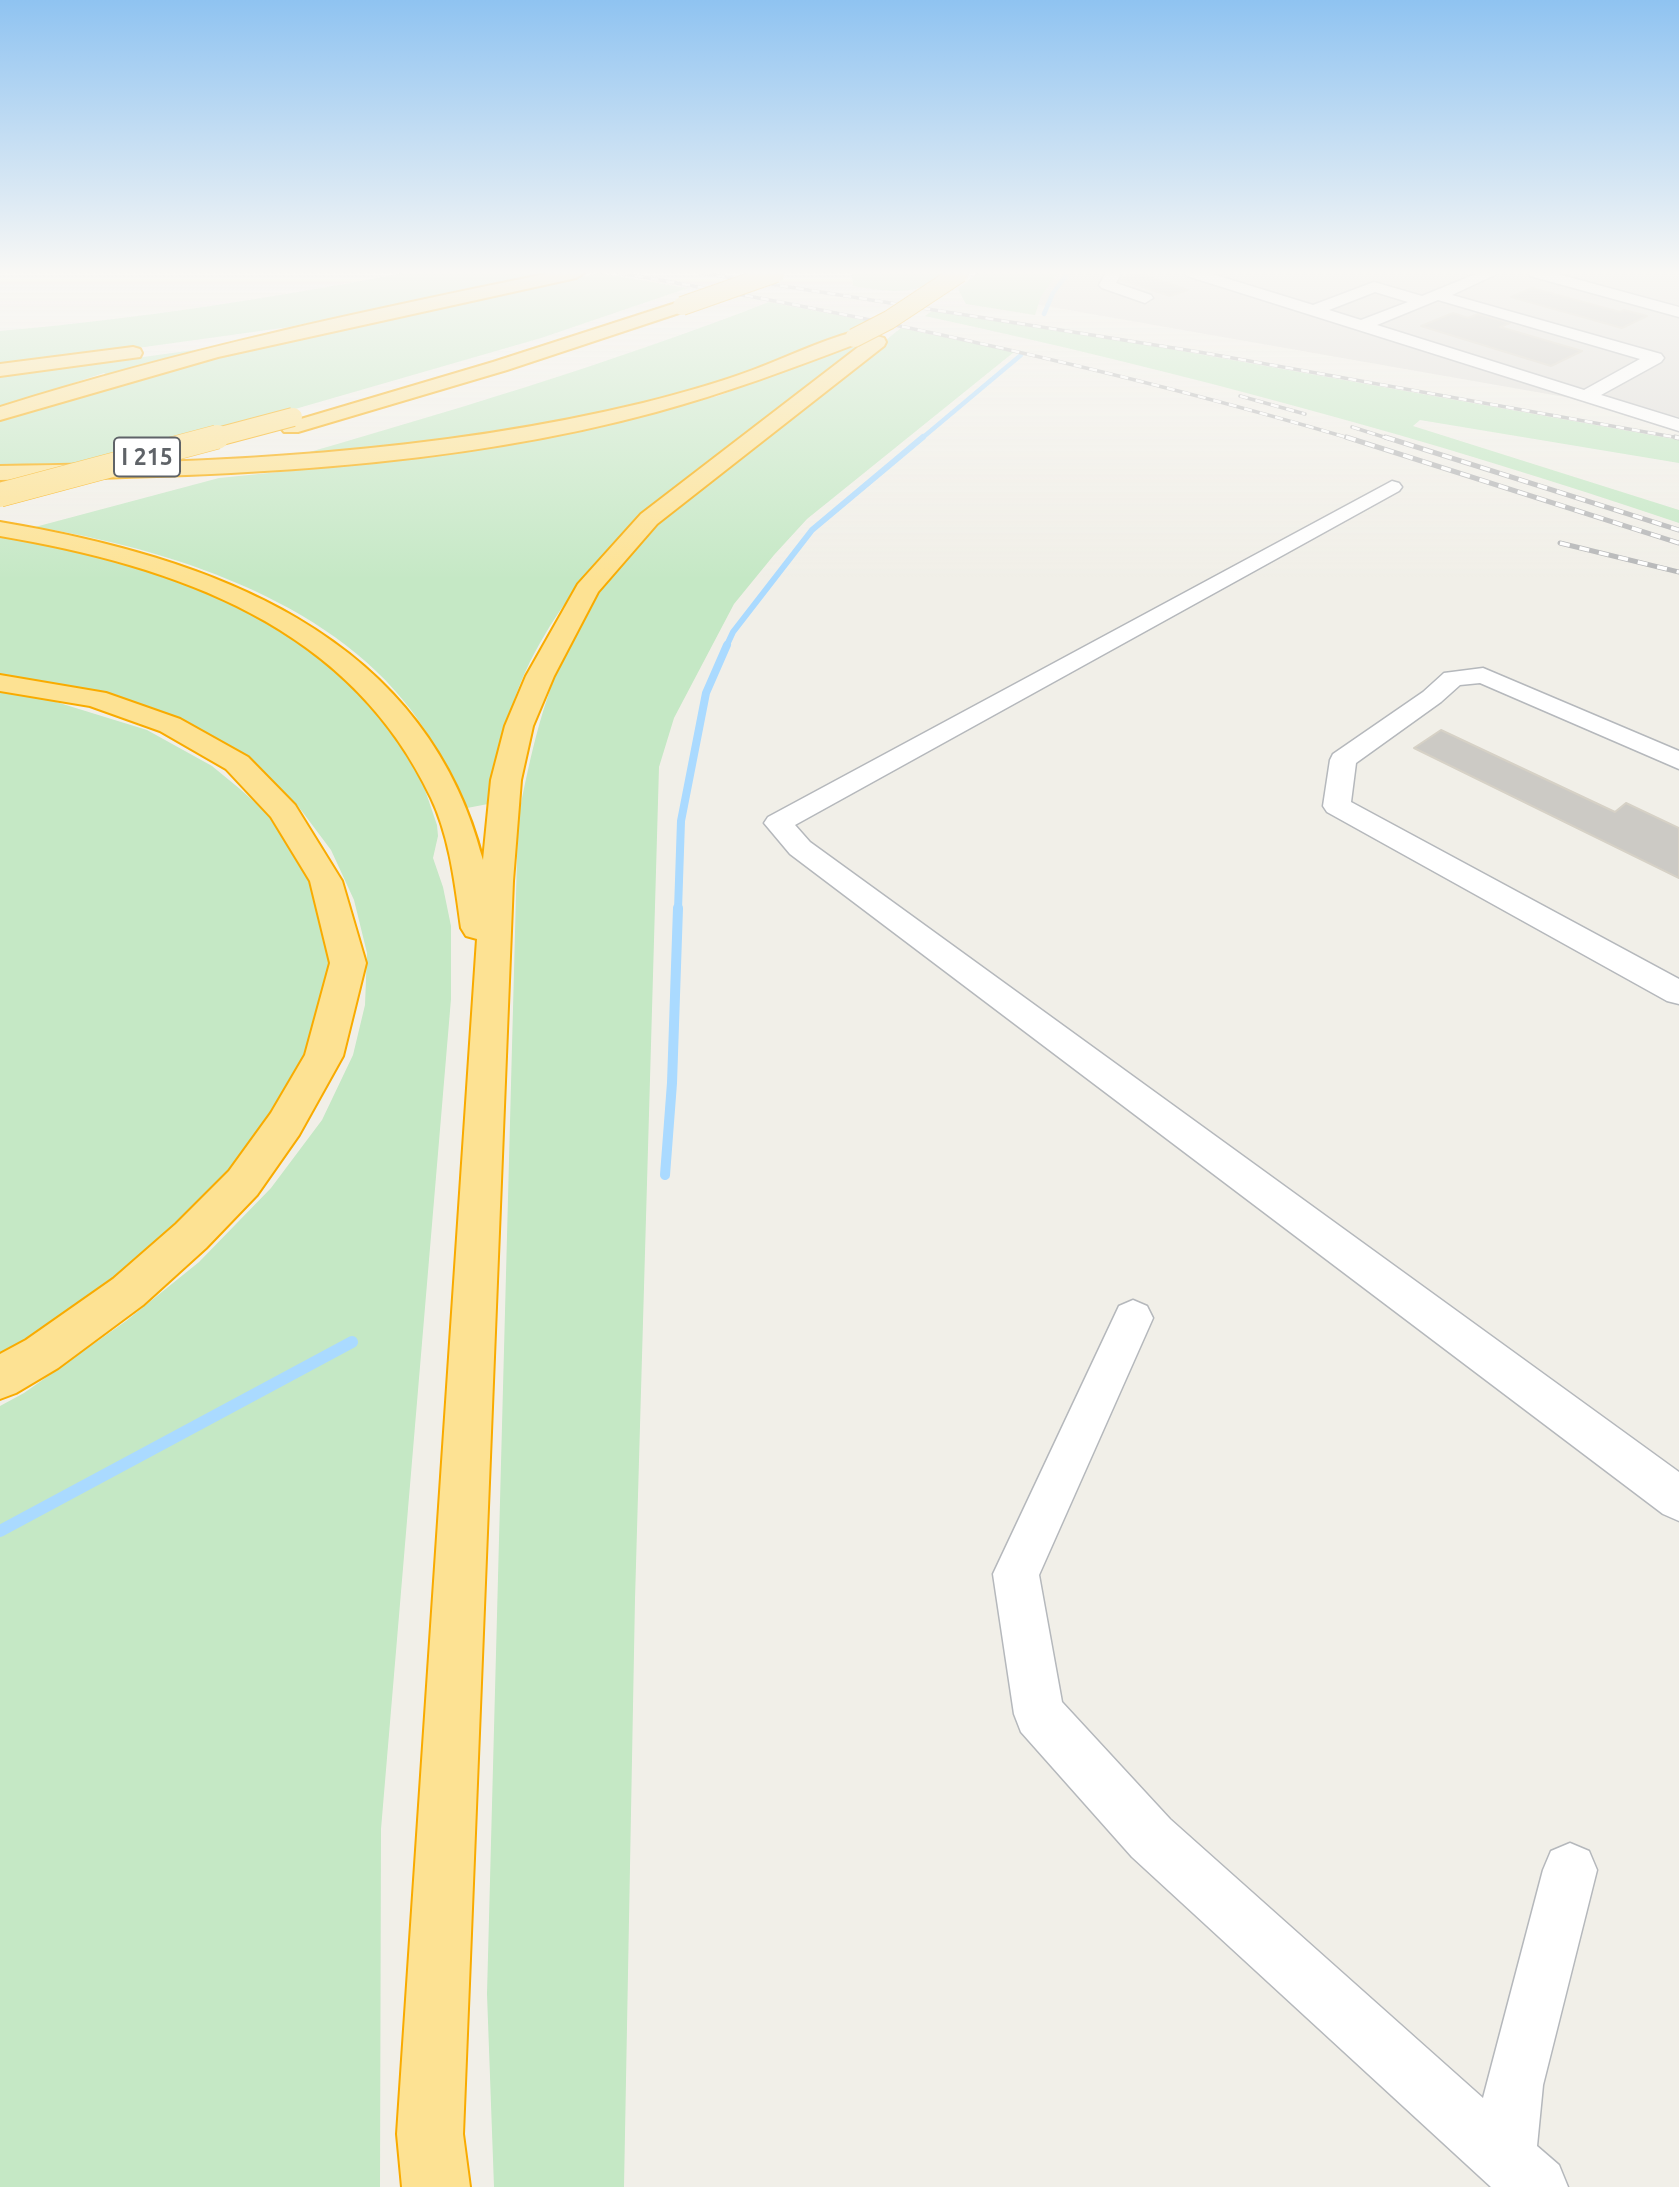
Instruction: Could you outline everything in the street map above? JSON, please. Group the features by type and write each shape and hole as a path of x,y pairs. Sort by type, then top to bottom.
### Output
{"highway":[{"path":"0,414 128,375"},
{"name":"I 215","path":"0,495 466,375"},
{"path":"0,473 270,465 454,445 562,426 683,398 753,375"},
{"path":"436,2187 430,2134 497,881 506,780 524,714 587,589 649,519 833,375"},
{"name":"I 215","path":"0,507 292,422"},
{"path":"0,529 117,552 170,568 266,609 354,669 413,736 447,799 463,844 473,888 491,1016"},
{"path":"0,683 96,699 170,725 237,763 284,812 326,881 348,963 324,1056 285,1124 243,1183 191,1236 128,1293 42,1354 0,1378"}],"street":[{"path":"1519,375 1679,425"},
{"path":"1586,396 1624,375"},
{"path":"1392,487 778,823 800,848 1679,1499"},
{"path":"1679,761 1483,675 1453,678 1432,697 1343,760 1337,806 1679,993"},
{"path":"1133,1318 1016,1573 1039,1714 1151,1838 1521,2173"},
{"path":"1521,2173 1514,2085 1570,1870"}],"shaded area":[{"path":"1440,375 1679,375 1679,417"}],"green space":[{"path":"14,375 98,375 0,407 0,377"},
{"path":"153,375 413,375 76,468 0,469 0,417"},
{"path":"564,375 738,375 661,399 598,414 470,437 275,462"},
{"path":"773,375 820,375 655,506 628,530 580,583 540,643 521,681 502,742 488,804 467,808 434,745 411,710 376,671 336,638 290,609 241,585 190,565 85,536 35,527 219,478 429,457 584,429 718,396"},
{"path":"842,375 985,375 807,519 774,555 734,604 674,718 659,767 635,1599 624,2187 494,2187 487,1994 518,819 547,700 564,654 591,602 631,551 654,528"},
{"path":"1176,375 1316,375 1679,440 1679,463 1420,420 1413,426 1679,510 1679,523 1399,435"},
{"path":"0,537 29,539 158,572 243,607 334,664 389,723 423,784 437,825 438,836 433,858 443,887 451,926 451,999 381,1829 380,2187 0,2187 0,1406 24,1393 126,1321 199,1262 271,1188 322,1120 353,1055 365,1005 367,953 354,900 331,850 298,806 246,759 77,689 0,676"},
{"path":"0,692 53,701 147,730 212,766 268,814 311,880 323,920 328,957 328,994 311,1055 204,1210 0,1368"}],"building":[{"path":"1441,730 1615,812 1626,803 1679,828 1679,878 1414,748"}],"waterway":[{"path":"921,439 997,375"},
{"path":"726,647 733,632 812,530 923,437"},
{"path":"678,910 681,821 706,693 727,645"},
{"path":"665,1175 672,1083 678,908"},
{"path":"0,1531 352,1342"}],"railway":[{"path":"1116,375 1352,439"},
{"path":"1328,375 1679,438 1675,437"},
{"path":"1240,396 1305,414"},
{"path":"1352,427 1390,439"},
{"path":"1346,437 1679,543"},
{"path":"1385,437 1679,530"},
{"path":"1560,543 1679,572"}]}
